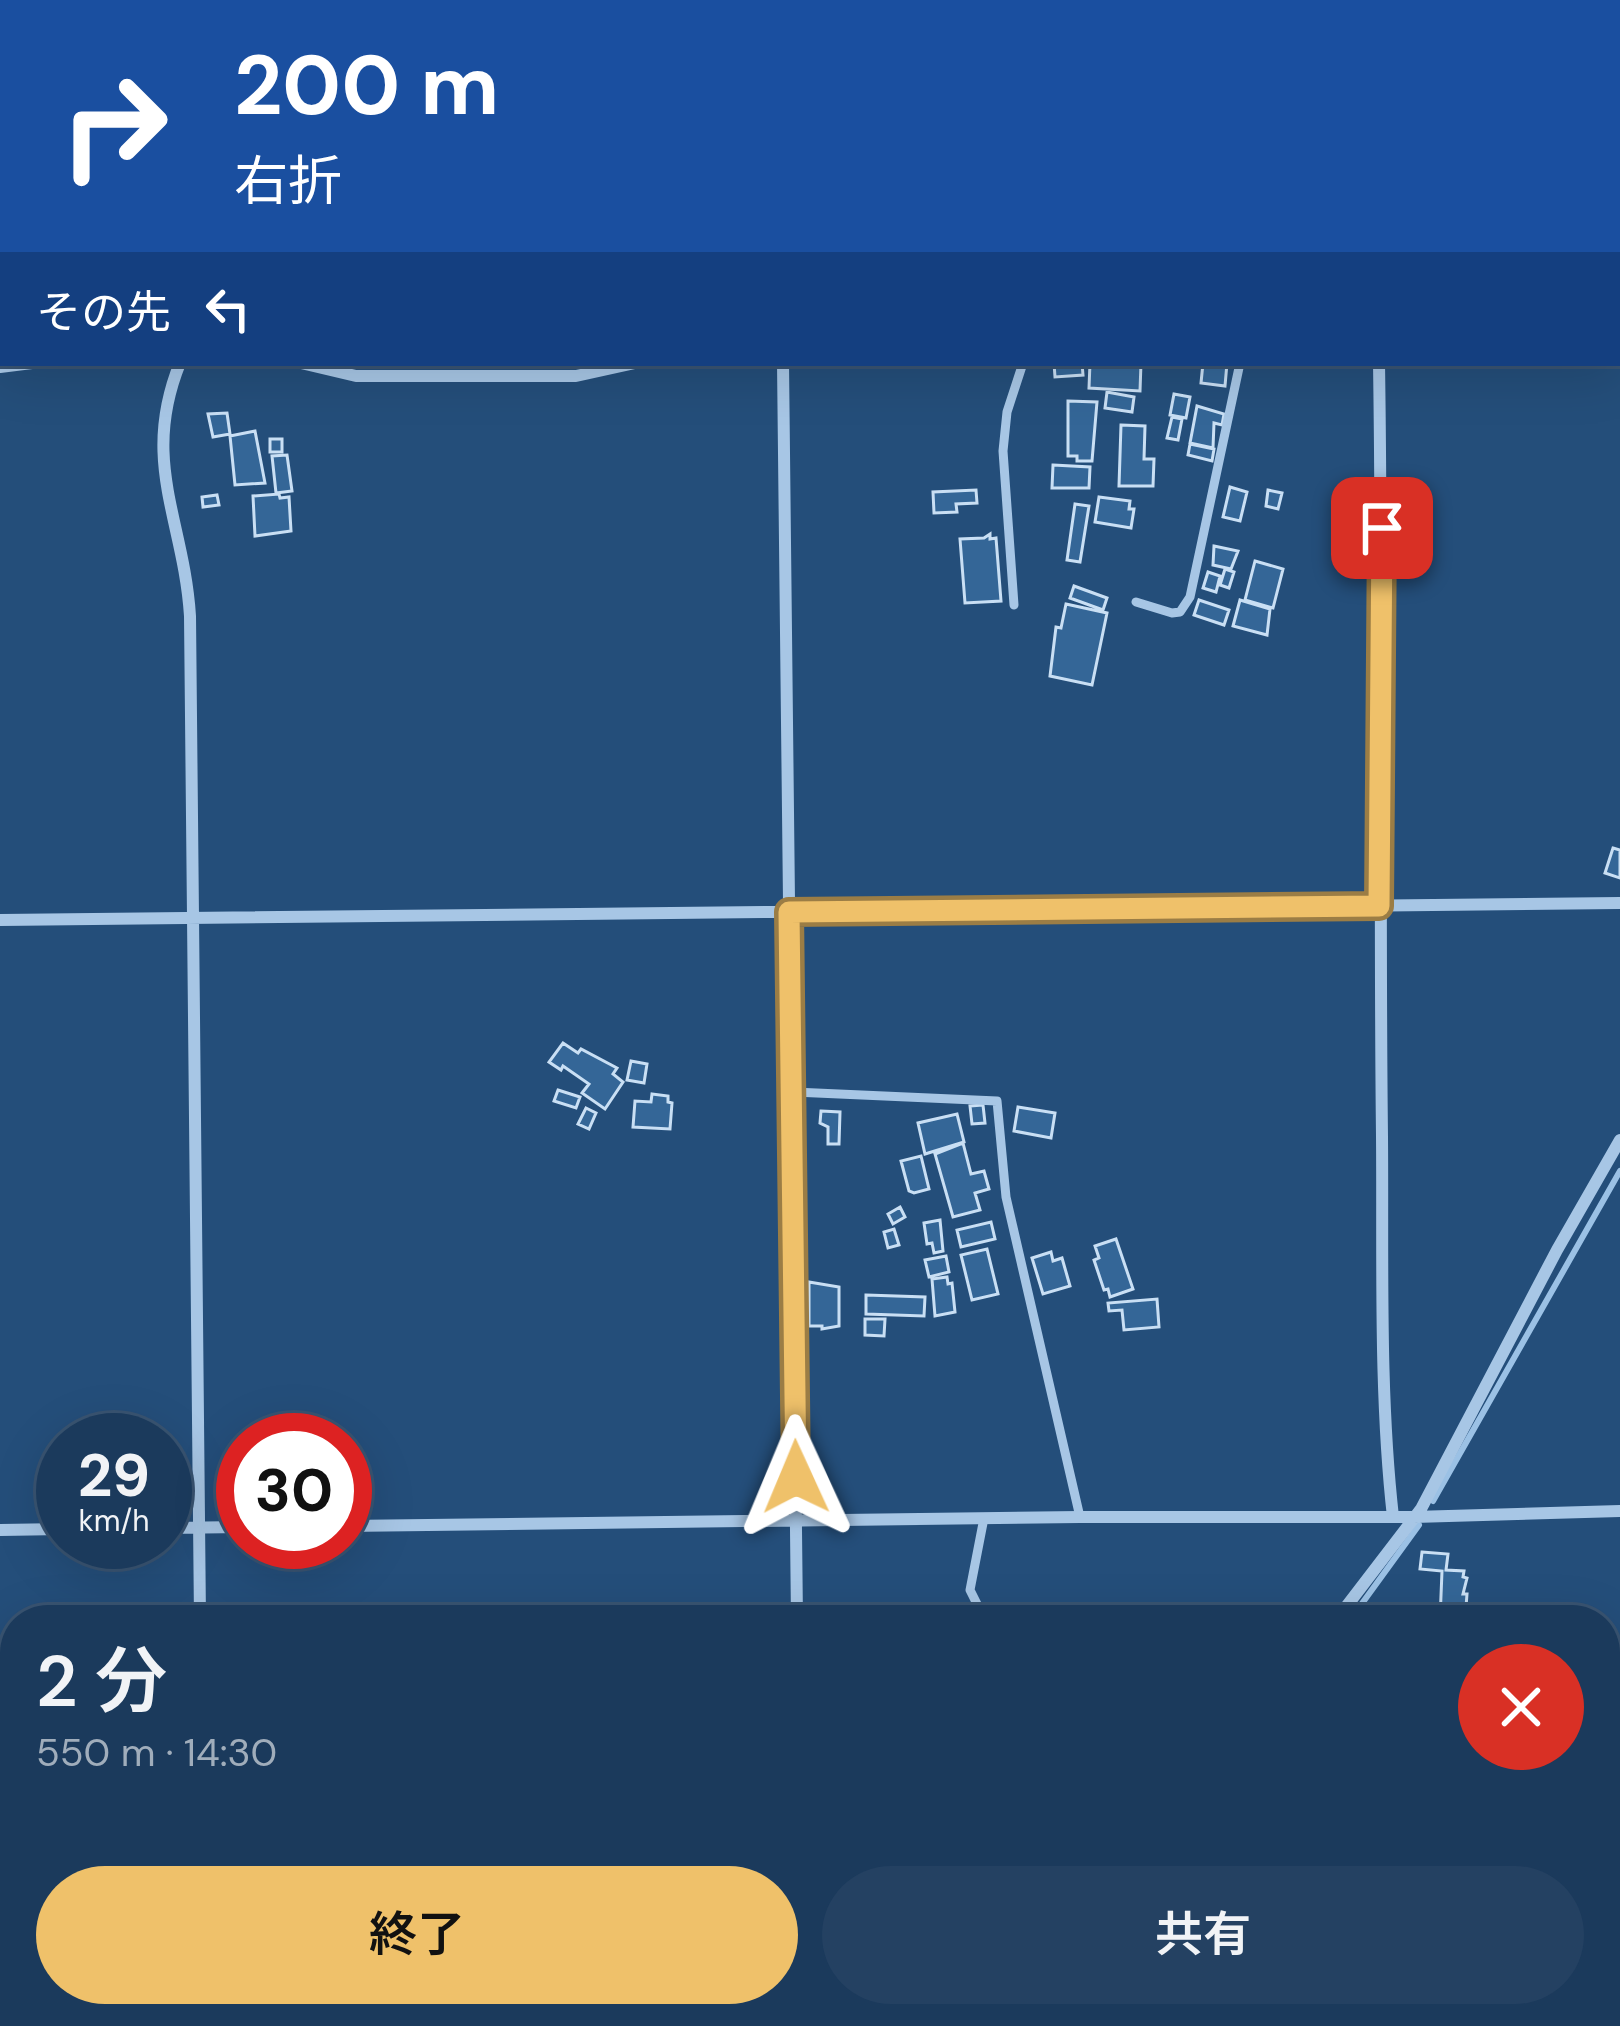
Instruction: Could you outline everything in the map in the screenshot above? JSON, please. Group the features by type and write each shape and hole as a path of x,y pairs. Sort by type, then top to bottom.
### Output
{"street":[{"path":"179,366 161,430 161,451 188,590 200,1605"},
{"path":"314,366 356,376 577,376 622,366"},
{"path":"784,366 797,1605"},
{"path":"1379,366 1384,651 1379,906 1387,1446 1393,1517"},
{"path":"0,920 1620,903"},
{"path":"1347,1605 1414,1517 1620,1140"},
{"path":"372,1526 1620,1511"},
{"path":"192,1528 216,1528"},
{"path":"0,1530 36,1529"}],"lane":[{"path":"1014,605 1003,452 1007,412 1022,366"},
{"path":"1136,602 1177,613 1190,597 1239,366"},
{"path":"794,1092 997,1101 1006,1197 1080,1516"},
{"path":"978,1605 970,1590 984,1518"}],"building":[{"path":"1054,366 1082,366 1083,375 1055,377"},
{"path":"1090,366 1141,366 1140,391 1089,388"},
{"path":"1203,366 1227,366 1225,386 1201,383"},
{"path":"1107,392 1134,397 1132,412 1105,408"},
{"path":"1174,394 1190,397 1186,418 1170,415"},
{"path":"1068,401 1097,402 1092,461 1068,456"},
{"path":"1197,406 1224,414 1222,425 1214,423 1213,448 1190,443"},
{"path":"227,413 230,434 213,437 208,414"},
{"path":"1172,417 1182,419 1178,440 1167,438"},
{"path":"1121,425 1145,426 1144,459 1154,459 1153,486 1119,486"},
{"path":"255,431 265,483 235,485 230,436"},
{"path":"270,439 282,439 282,452 270,452"},
{"path":"1190,444 1214,449 1212,461 1188,455"},
{"path":"287,455 292,491 276,493 272,456"},
{"path":"1053,465 1090,467 1089,488 1052,488"},
{"path":"1230,487 1247,492 1240,521 1223,517"},
{"path":"976,490 977,503 956,504 957,512 934,513 933,492"},
{"path":"1268,490 1282,493 1278,509 1266,506"},
{"path":"217,495 219,505 203,507 202,497"},
{"path":"253,496 289,497 291,531 255,536"},
{"path":"1099,497 1130,501 1129,509 1134,509 1131,528 1095,522"},
{"path":"1075,504 1089,506 1080,562 1067,560"},
{"path":"990,534 990,539 996,538 1001,601 965,603 960,539"},
{"path":"1214,546 1238,551 1231,569 1213,565"},
{"path":"1255,561 1283,569 1273,608 1245,600"},
{"path":"1225,569 1234,572 1229,588 1220,585"},
{"path":"1208,572 1220,576 1216,592 1203,588"},
{"path":"1074,586 1107,598 1103,610 1070,598"},
{"path":"1199,600 1229,610 1224,625 1194,615"},
{"path":"1240,600 1270,609 1267,635 1233,626"},
{"path":"1066,604 1107,613 1092,685 1050,676 1056,627 1061,628"},
{"path":"1613,848 1620,850 1620,878 1605,873"},
{"path":"563,1043 617,1068 613,1074 623,1082 605,1109 582,1093 589,1084 549,1062"},
{"path":"631,1061 647,1064 644,1083 627,1080"},
{"path":"558,1090 580,1097 576,1108 554,1101"},
{"path":"652,1094 668,1096 672,1103 670,1129 633,1127 635,1101 651,1102"},
{"path":"983,1105 985,1123 972,1124 970,1106"},
{"path":"1018,1107 1055,1113 1051,1138 1014,1131"},
{"path":"586,1108 596,1113 589,1129 578,1124"},
{"path":"821,1111 840,1112 839,1144 828,1144"},
{"path":"957,1114 964,1142 925,1154 918,1123"},
{"path":"963,1143 971,1174 984,1171 989,1189 975,1193 980,1210 953,1217 935,1154"},
{"path":"921,1156 929,1189 914,1193 909,1191 901,1161"},
{"path":"900,1207 905,1217 893,1224 888,1214"},
{"path":"940,1220 943,1251 934,1253 932,1243 927,1244 924,1223"},
{"path":"991,1222 995,1239 961,1247 957,1230"},
{"path":"894,1229 899,1245 888,1248 884,1232"},
{"path":"1116,1239 1133,1289 1110,1297 1094,1260 1099,1258 1095,1246"},
{"path":"987,1249 998,1294 972,1300 961,1255"},
{"path":"1051,1252 1053,1261 1062,1258 1070,1286 1043,1294 1032,1258"},
{"path":"946,1256 949,1272 929,1277 925,1260"},
{"path":"947,1277 955,1312 935,1316 932,1279"},
{"path":"809,1282 839,1287 839,1326 809,1326"},
{"path":"866,1295 925,1297 924,1316 866,1314"},
{"path":"1157,1299 1159,1327 1124,1330 1122,1310 1109,1311 1108,1303"},
{"path":"865,1319 885,1319 884,1336 865,1335"},
{"path":"1422,1552 1448,1554 1446,1570 1464,1571 1467,1578 1466,1605 1441,1605 1442,1571 1420,1569"}],"waterway":[{"path":"1433,1501 1620,1171"},
{"path":"1361,1605 1419,1525"}],"route":[{"path":"796,1477 789,912 1379,906 1382,528"}]}
